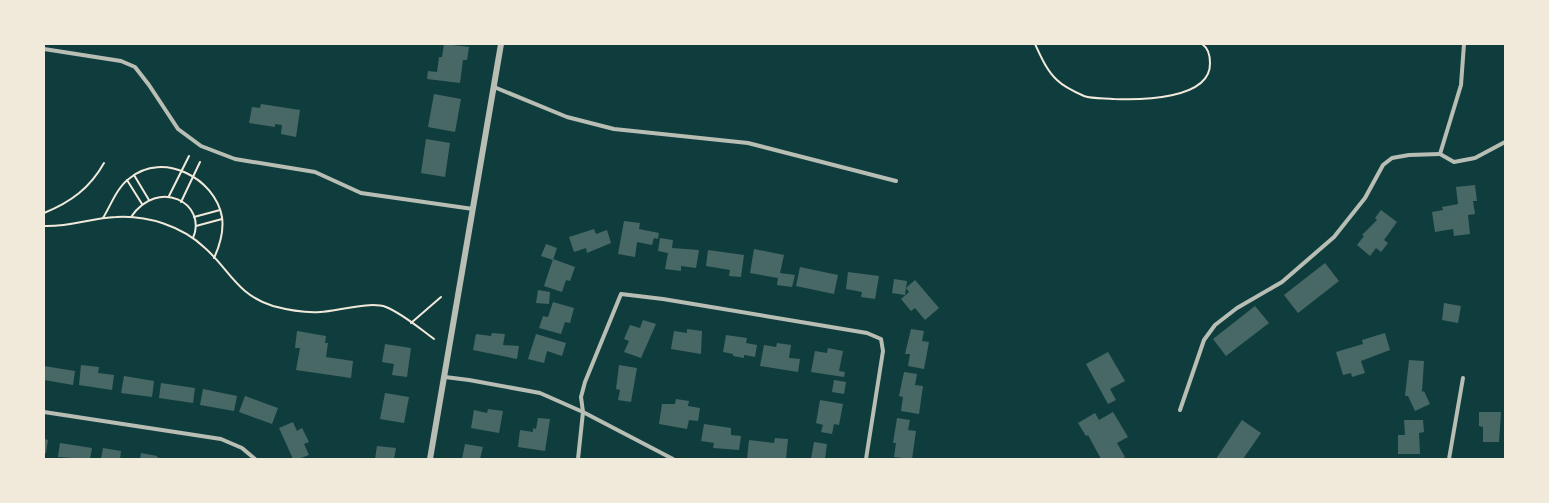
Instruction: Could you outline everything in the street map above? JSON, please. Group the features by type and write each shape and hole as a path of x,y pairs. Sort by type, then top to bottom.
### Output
{"street":[{"path":"430,459 501,44"},
{"path":"1440,154 1461,85 1464,44"},
{"path":"44,49 121,61 135,67 149,85 178,129 201,146 235,158 315,172 361,193 473,209"},
{"path":"494,87 567,117 614,129 748,143 896,181"},
{"path":"1180,410 1204,340 1214,324 1237,308 1282,282 1334,237 1365,198 1383,165 1392,158 1409,155 1440,154 1454,162 1475,158 1505,142"},
{"path":"578,459 583,412 581,397 621,294 663,299 867,333 881,339 883,351 866,459"},
{"path":"445,377 540,393 583,412 674,459"},
{"path":"1449,459 1463,378"},
{"path":"44,412 221,440 242,448 255,459"}],"path":[{"path":"1035,44 1046,66 1057,80 1072,90 1085,96 1146,100 1191,89 1203,81 1210,69 1210,58 1206,46 1202,44"},
{"path":"169,196 189,156"},
{"path":"181,202 200,162"},
{"path":"44,213 69,201 84,191 92,182 104,163"},
{"path":"104,218 115,196 134,175 149,169 161,167 182,171 193,176 208,188 220,210 222,219 221,240 214,258"},
{"path":"134,175 148,200"},
{"path":"128,180 142,204"},
{"path":"131,217 142,204 148,200 157,197 169,196 181,202 190,210 194,217 196,226 193,238"},
{"path":"194,217 220,210"},
{"path":"44,226 74,225 104,218 131,217 154,221 193,238 214,258 242,289 254,298 270,305 285,309 319,312 380,306 392,310 434,339"},
{"path":"196,226 222,219"},
{"path":"411,323 441,297"}],"building":[{"path":"444,44 469,47 467,60 463,60 460,83 427,79 428,71 437,72 439,57 442,57"},
{"path":"434,94 461,99 455,132 428,127"},
{"path":"261,104 300,110 296,137 281,134 282,125 275,124 275,127 249,123 252,107 260,108"},
{"path":"426,139 450,143 445,177 421,173"},
{"path":"1475,185 1477,201 1473,201 1475,214 1468,215 1470,234 1454,236 1453,229 1435,232 1432,212 1443,210 1442,207 1458,204 1456,187"},
{"path":"1381,210 1397,222 1384,240 1388,243 1381,252 1376,248 1370,256 1357,245 1364,236 1362,235 1377,220 1375,218"},
{"path":"624,221 640,223 639,229 659,233 658,239 654,238 652,245 637,242 635,257 618,254"},
{"path":"594,229 596,234 607,230 611,243 587,253 586,248 574,252 569,237"},
{"path":"660,238 673,240 672,248 699,250 696,268 681,266 681,271 665,269 668,253 658,251"},
{"path":"546,244 557,248 553,260 541,256"},
{"path":"754,249 784,255 780,273 795,275 792,287 777,285 778,278 750,273"},
{"path":"708,250 744,255 741,277 729,276 730,270 706,266"},
{"path":"553,259 575,267 570,281 566,280 562,292 544,286"},
{"path":"1325,263 1339,281 1298,313 1284,295"},
{"path":"800,267 838,275 834,294 796,286"},
{"path":"848,272 879,276 875,299 861,297 862,292 846,289"},
{"path":"894,279 907,281 905,295 892,293"},
{"path":"915,280 939,308 925,320 915,308 911,311 901,299 909,292 906,288"},
{"path":"538,290 550,292 549,304 536,303"},
{"path":"553,302 574,308 570,323 565,322 561,334 539,328 543,316 548,317"},
{"path":"1444,303 1461,306 1458,323 1442,320"},
{"path":"1255,306 1269,323 1226,356 1213,339"},
{"path":"643,320 656,324 641,358 624,352 629,341 624,339 630,325 640,328"},
{"path":"687,329 702,331 701,354 671,349 674,331 687,333"},
{"path":"911,329 924,331 922,341 929,342 924,369 908,366 910,354 905,354"},
{"path":"297,331 326,336 325,343 328,343 326,357 353,361 351,378 296,370 300,348 295,348"},
{"path":"492,333 505,334 503,345 519,346 517,359 473,350 476,334 491,336"},
{"path":"1385,333 1390,350 1361,361 1365,373 1352,377 1351,373 1343,375 1336,352 1363,344 1362,340"},
{"path":"536,334 566,343 562,356 547,351 544,363 528,359"},
{"path":"726,335 747,338 746,343 757,345 755,357 744,355 744,358 723,352"},
{"path":"777,343 791,345 789,358 800,359 798,372 760,366 764,345 776,347"},
{"path":"385,344 411,348 407,377 392,375 394,364 382,362"},
{"path":"828,348 843,351 839,371 845,372 844,377 811,372 815,351 827,353"},
{"path":"1108,352 1125,381 1110,389 1116,400 1108,404 1086,364"},
{"path":"1409,360 1424,361 1422,392 1424,391 1430,404 1415,411 1408,396 1405,396"},
{"path":"81,365 99,367 98,373 114,375 112,390 79,385"},
{"path":"619,365 637,368 631,402 618,400 620,390 616,389"},
{"path":"44,366 75,371 73,385 44,380"},
{"path":"904,372 917,374 915,385 923,386 919,414 901,411 903,397 899,396"},
{"path":"124,376 154,381 152,397 121,393"},
{"path":"834,380 846,382 844,394 832,392"},
{"path":"161,383 195,388 193,403 159,398"},
{"path":"203,389 237,396 234,411 200,405"},
{"path":"385,393 409,397 404,423 380,419"},
{"path":"245,396 278,408 272,424 239,412"},
{"path":"676,399 689,401 688,406 700,408 698,421 689,420 687,429 659,424 662,404 675,404"},
{"path":"820,400 843,404 839,425 834,424 832,434 821,432 823,425 816,423"},
{"path":"488,409 503,411 499,433 471,428 474,410 487,413"},
{"path":"1113,412 1128,437 1117,443 1125,457 1121,459 1101,459 1088,435 1086,436 1078,423 1095,413 1099,420"},
{"path":"1479,412 1501,412 1499,442 1483,442 1483,427 1479,426"},
{"path":"538,418 550,419 545,451 518,447 520,430 533,432 533,428 536,429"},
{"path":"897,418 910,420 908,430 916,431 912,459 894,457 896,443 893,443"},
{"path":"1242,420 1261,433 1243,459 1216,459"},
{"path":"1404,420 1423,420 1424,432 1419,433 1420,454 1398,454 1398,435 1405,435"},
{"path":"293,422 297,431 302,428 309,442 304,444 309,455 298,459 293,459 279,428"},
{"path":"704,424 731,428 731,435 741,436 739,450 713,448 714,443 701,441"},
{"path":"775,438 788,439 786,459 747,459 749,440 774,443"},
{"path":"44,439 48,440 46,453 44,453"},
{"path":"814,442 827,444 825,459 811,459"},
{"path":"60,443 92,448 90,459 58,457"},
{"path":"465,444 483,447 480,459 462,459"},
{"path":"377,446 396,448 394,459 375,459"},
{"path":"103,448 121,451 120,459 101,459"},
{"path":"141,453 157,456 162,459 140,459"}]}
